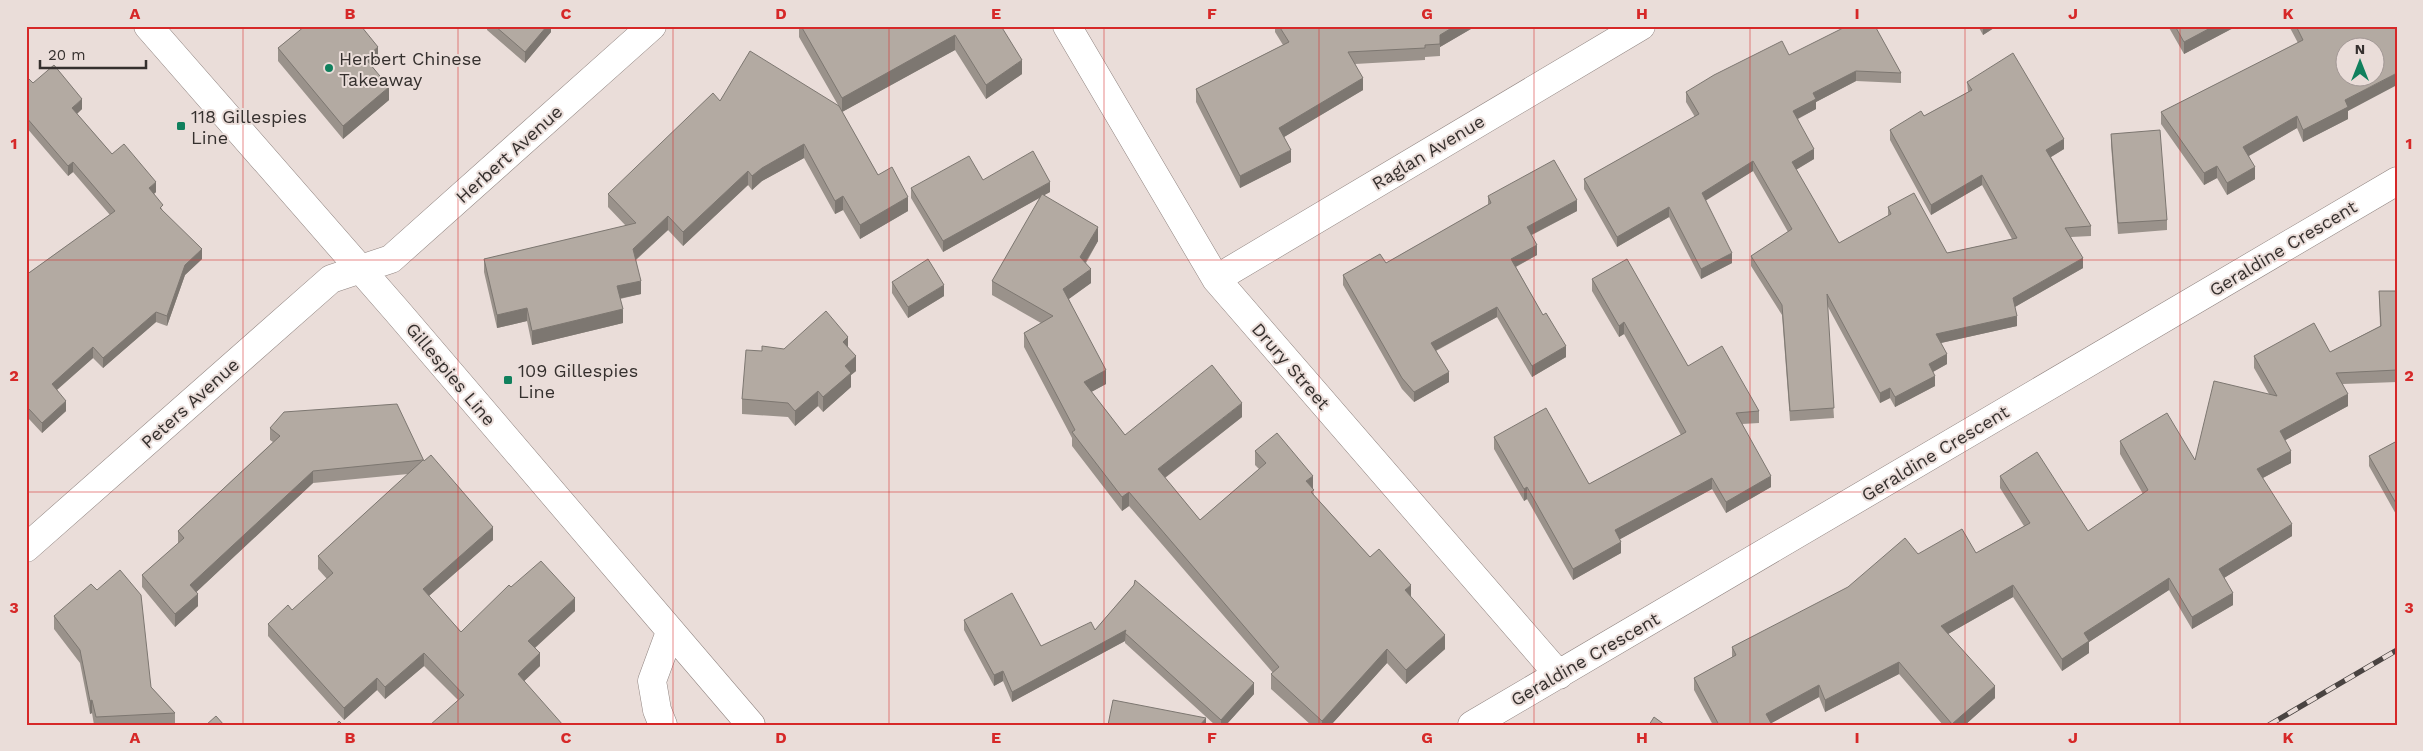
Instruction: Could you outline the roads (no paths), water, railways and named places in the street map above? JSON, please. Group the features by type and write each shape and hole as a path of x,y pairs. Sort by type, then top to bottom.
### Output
{"street":[{"name":"Gillespies Line","path":"148,26 750,725"},
{"name":"Herbert Avenue","path":"359,269 391,259 652,26"},
{"name":"Drury Street","path":"1066,26 1216,279 1559,675"},
{"name":"Raglan Avenue","path":"1216,279 1641,26"},
{"name":"Geraldine Crescent","path":"1472,725 2397,181"},
{"name":"Peters Avenue","path":"26,548 331,279 359,269"},
{"path":"663,725 657,710 652,682 670,632"}],"railway":[{"path":"2269,725 2397,650"}],"place":[{"name":"Herbert Chinese Takeaway","path":"329,68"},
{"name":"118 Gillespies Line","path":"181,126"},
{"name":"109 Gillespies Line","path":"508,380"}]}
